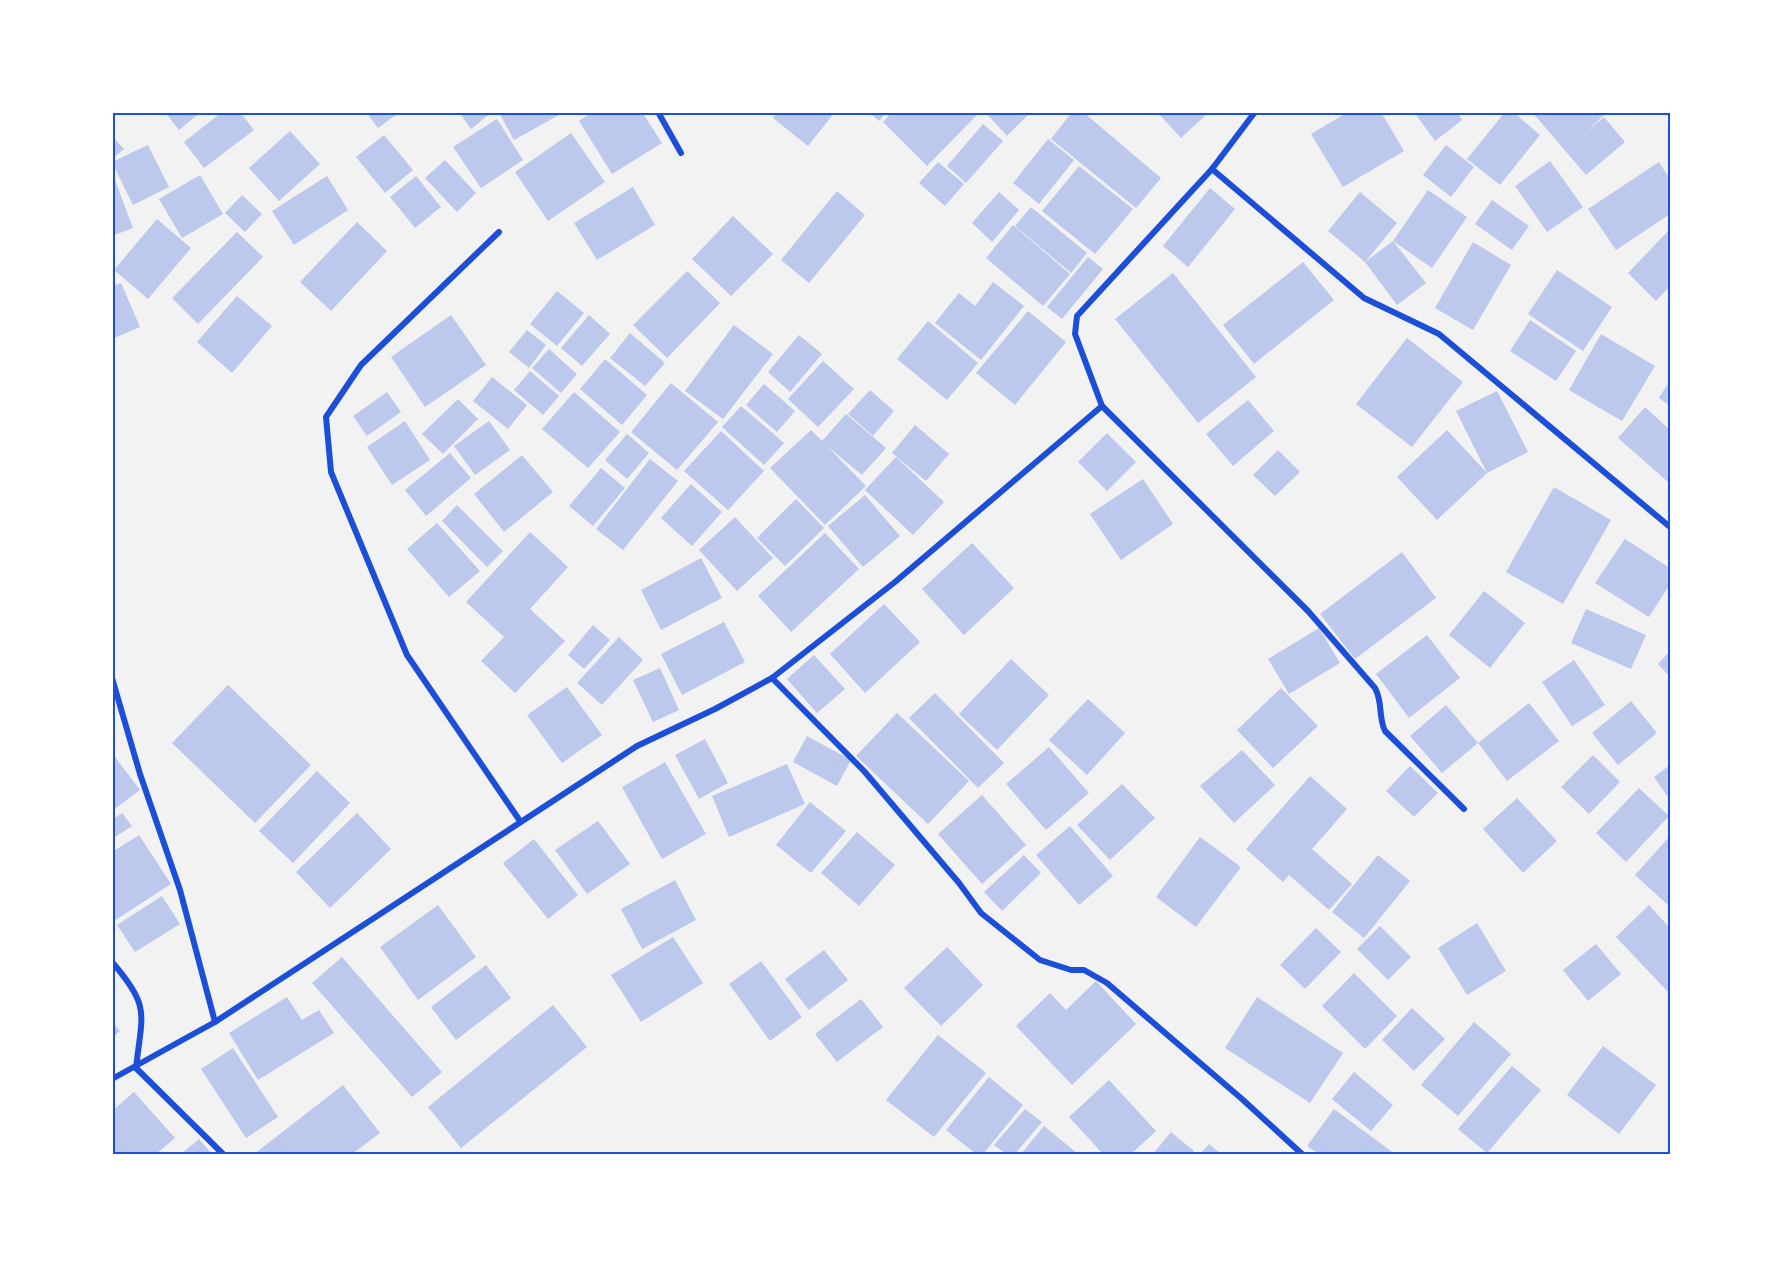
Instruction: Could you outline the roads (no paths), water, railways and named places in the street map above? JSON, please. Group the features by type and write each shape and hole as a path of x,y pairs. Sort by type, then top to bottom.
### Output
{"street":[{"path":"658,112 681,153"},
{"path":"1255,112 1212,169 1077,316 1075,334 1102,406 1308,611 1376,688 1381,698 1381,724 1385,731 1464,809"},
{"path":"1212,169 1364,298 1439,334 1671,527"},
{"path":"499,232 361,365 326,417 331,472 407,655 520,821"},
{"path":"112,1079 136,1068 215,1022 637,746 715,709 772,678 895,582 1102,406"},
{"path":"112,678 140,774 180,890 215,1022"},
{"path":"772,678 864,771 959,883 981,913 1040,960 1071,970 1084,970 1107,983 1242,1099 1302,1155"},
{"path":"112,962 133,986 141,1005 136,1068 224,1155"}]}
